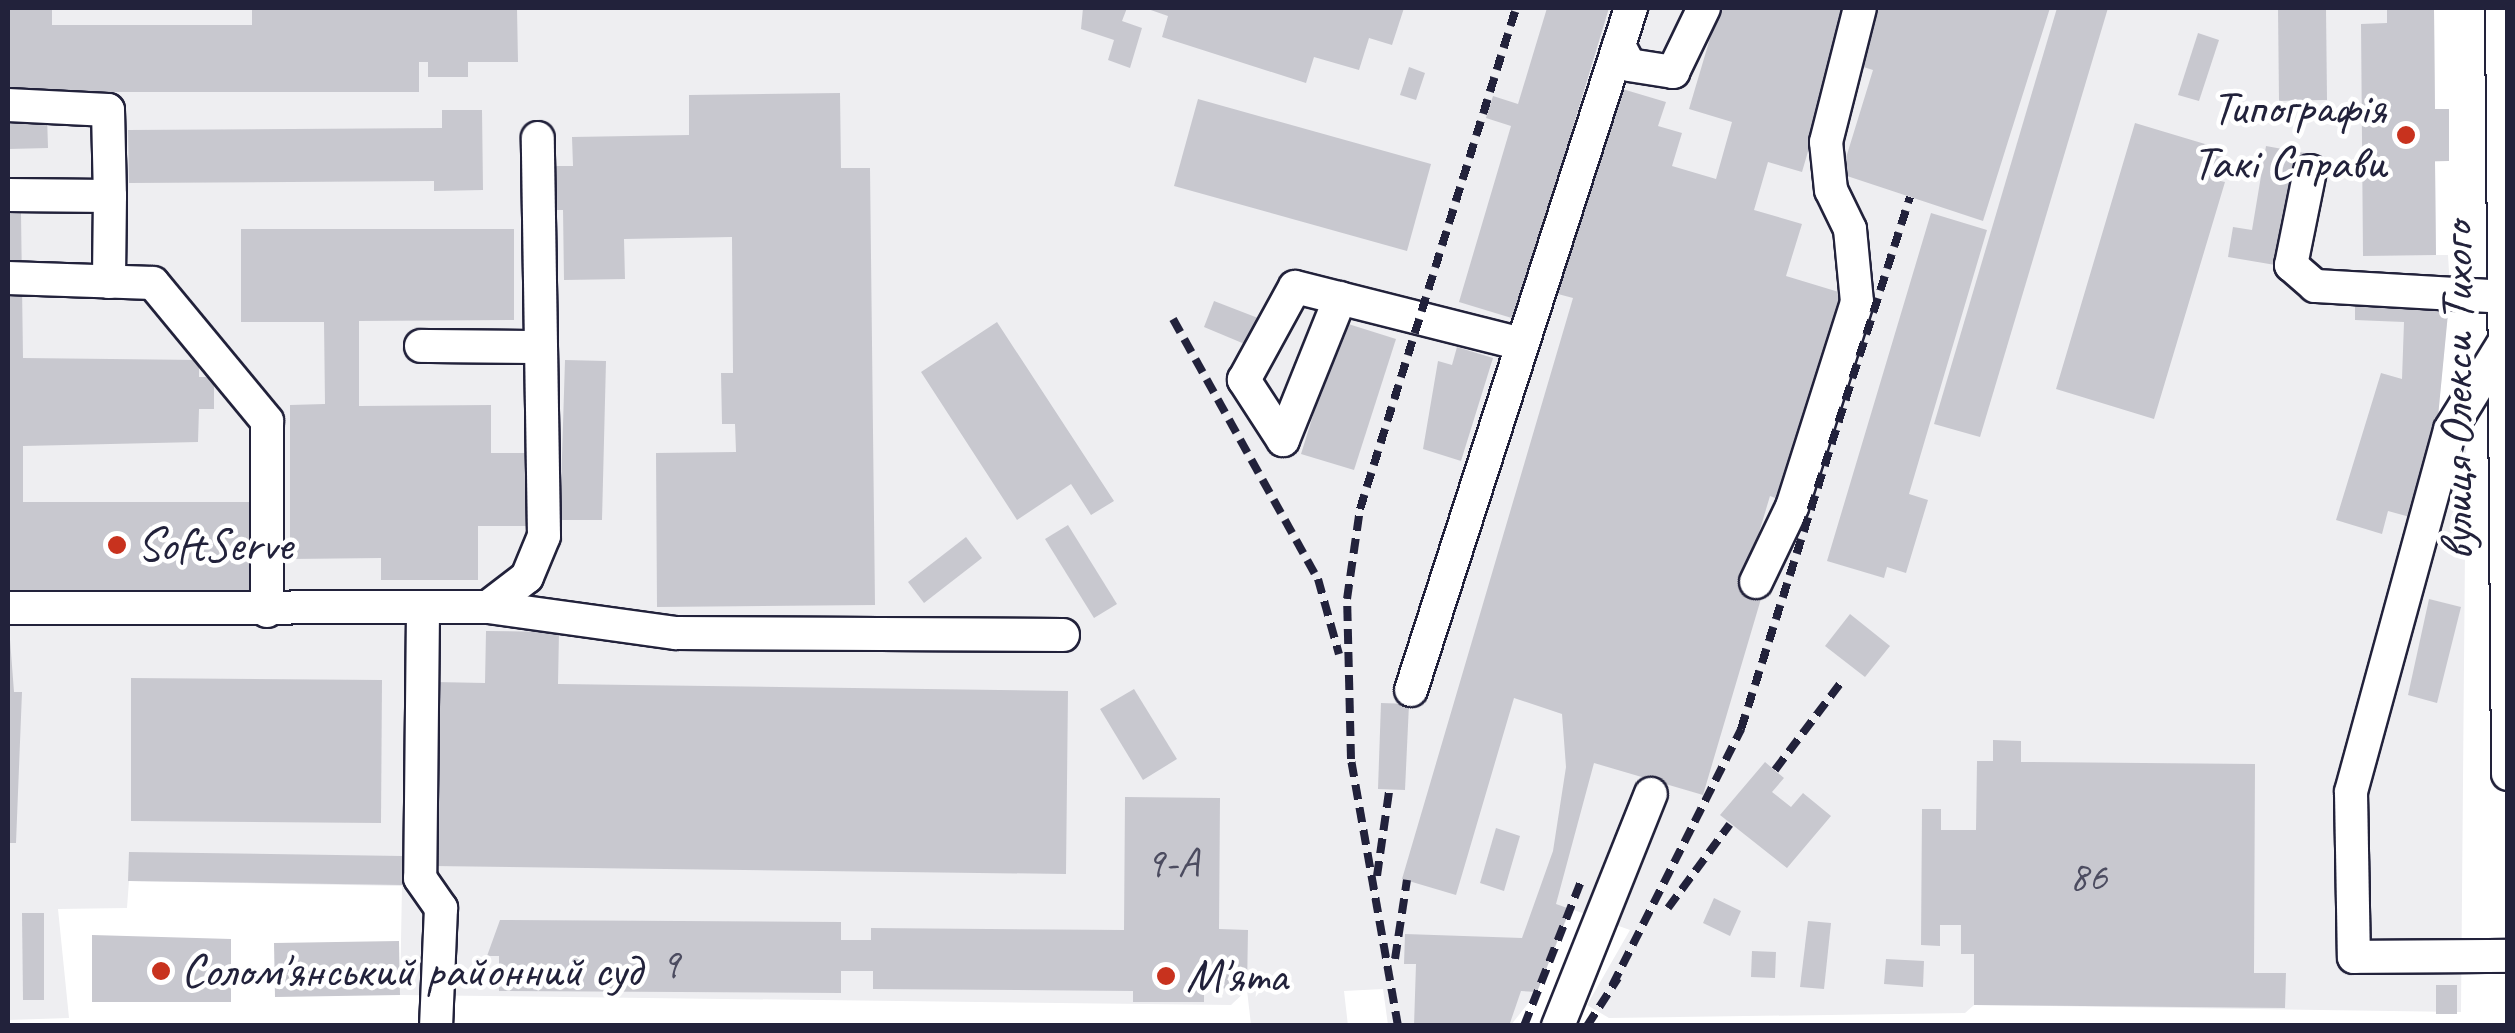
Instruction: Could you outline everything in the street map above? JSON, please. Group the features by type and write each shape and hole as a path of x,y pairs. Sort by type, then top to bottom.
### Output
{"street":[{"path":"1411,690 1630,8"},
{"path":"1619,44 1629,65 1650,76 1673,72 1704,8"},
{"path":"1756,582 1792,507 1857,302 1850,229 1831,190 1826,142 1860,8"},
{"name":"вулиця Олекси Тихого","path":"2502,8 2508,774"},
{"path":"8,105 108,110 109,282"},
{"path":"488,608 528,577 544,536 538,138"},
{"path":"2310,171 2291,264 2315,286 2504,297"},
{"path":"8,195 110,196"},
{"path":"8,278 155,285 267,421 267,611"},
{"path":"1340,298 1522,344"},
{"path":"2506,336 2450,430 2352,792 2354,957 2508,956"},
{"path":"420,346 541,347"},
{"path":"8,608 423,612 488,608 676,633 1063,635"},
{"path":"423,612 420,878 441,908 436,1026"},
{"path":"1558,1026 1650,794"}],"shaded area":[{"path":"8,8 2434,8 2435,109 2449,109 2449,161 2435,162 2436,255 2448,255 2450,288 2437,427 2466,434 2461,1012 1974,1005 1965,1013 1609,1018 1587,1005 1630,930 1571,909 1537,992 1511,1025 1388,1025 1383,989 1344,991 1348,1026 1251,1025 1247,990 1231,1005 400,995 402,886 129,881 127,908 58,909 69,1018 8,1020"}],"building":[{"path":"8,8 52,8 52,25 252,25 252,8 517,8 518,62 468,62 468,77 428,77 428,62 419,62 419,92 8,92"},
{"path":"1083,8 1127,8 1122,21 1142,28 1130,68 1108,60 1114,40 1081,29"},
{"path":"1145,8 1404,8 1392,45 1369,38 1359,70 1314,57 1306,83 1162,37 1168,16"},
{"path":"1547,8 1609,8 1515,319 1459,302 1511,126 1486,118 1493,96 1518,104"},
{"path":"1719,8 1850,8 1802,172 1768,162 1754,210 1802,224 1786,276 1842,293 1781,500 1770,496 1743,586 1763,592 1703,795 1594,763 1556,904 1570,909 1537,992 1521,991 1509,1026 1414,1026 1416,964 1404,964 1405,934 1522,938 1553,851 1566,767 1562,714 1514,698 1456,895 1402,879 1573,298 1558,294 1619,88 1666,102 1658,126 1682,133 1672,166 1716,179 1732,122 1689,109"},
{"path":"1872,8 2050,8 1983,221 1841,174 1873,70 1854,64"},
{"path":"2057,8 2108,8 1980,437 1934,424"},
{"path":"2278,8 2326,8 2327,100 2279,101"},
{"name":"Типографія Такі Справи","path":"2387,8 2434,8 2435,109 2449,109 2449,161 2435,161 2436,255 2363,256 2361,24 2387,23"},
{"path":"2198,33 2219,40 2199,101 2178,95"},
{"path":"1409,67 1425,73 1416,100 1400,95"},
{"path":"840,93 841,168 870,168 875,605 657,607 656,453 736,452 735,424 722,424 721,373 733,373 732,237 624,239 625,279 564,280 563,210 550,210 550,166 573,166 572,137 689,135 689,95"},
{"path":"1198,99 1431,164 1407,251 1174,186"},
{"path":"442,110 482,110 483,190 434,191 434,181 129,183 128,130 442,128"},
{"path":"47,116 48,148 8,149 8,117"},
{"path":"2135,123 2225,150 2216,180 2225,182 2154,419 2056,389"},
{"path":"2266,146 2305,153 2287,267 2228,257 2233,227 2252,230"},
{"path":"8,213 21,213 23,358 199,360 199,377 214,377 214,409 199,409 198,442 23,446 23,502 260,502 261,592 8,596"},
{"path":"1931,213 1987,230 1909,494 1928,500 1906,573 1887,567 1884,578 1827,561"},
{"path":"241,229 514,229 514,320 359,321 359,406 491,405 491,453 535,453 535,526 478,526 478,580 381,580 381,558 290,559 290,405 325,404 324,322 241,322"},
{"path":"2355,291 2450,293 2437,427 2410,517 2388,511 2382,534 2336,520 2381,373 2402,379 2404,322 2355,320"},
{"path":"1214,301 1258,318 1247,345 1204,327"},
{"path":"997,322 1114,501 1091,515 1071,484 1017,520 921,372"},
{"path":"1342,322 1396,339 1354,470 1301,454"},
{"path":"1457,347 1493,358 1461,461 1423,449 1438,361 1452,365"},
{"path":"565,360 606,361 602,520 560,520"},
{"path":"1068,525 1117,604 1094,618 1045,539"},
{"path":"966,537 982,558 924,603 908,582"},
{"path":"2429,599 2461,607 2437,703 2408,695"},
{"path":"8,613 14,692 22,692 16,843 8,843"},
{"path":"1850,614 1890,646 1865,677 1825,646"},
{"path":"486,631 559,632 558,684 1068,691 1066,874 433,866 435,682 485,683"},
{"path":"131,678 382,680 381,823 131,821"},
{"path":"1134,689 1177,759 1143,780 1100,709"},
{"path":"1381,703 1409,704 1405,790 1378,789"},
{"path":"1993,740 2021,741 2021,762 2255,764 2254,973 2286,973 2285,1008 1974,1005 1974,954 1961,954 1961,925 1940,925 1940,946 1921,945 1922,809 1941,809 1941,830 1976,830 1977,761 1993,761"},
{"path":"1765,762 1784,778 1772,792 1791,807 1803,793 1831,816 1787,868 1720,815"},
{"path":"1125,797 1220,798 1219,929 1248,930 1247,989 1204,988 1204,1002 1133,1002 1133,991 873,989 873,971 841,971 841,993 499,991 499,956 487,956 500,920 841,922 841,940 871,940 871,928 1124,930"},
{"path":"1496,828 1520,836 1504,891 1480,883"},
{"path":"129,852 402,856 402,885 128,881"},
{"path":"1714,898 1741,911 1730,936 1703,923"},
{"path":"22,913 44,913 44,1000 23,1000"},
{"path":"1808,921 1831,923 1824,989 1800,987"},
{"name":"Солом'янський районний суд","path":"92,935 231,939 231,1002 92,1002"},
{"path":"399,941 400,995 275,997 274,943"},
{"path":"1752,951 1776,952 1775,978 1751,977"},
{"path":"1886,959 1924,961 1923,987 1884,984"},
{"path":"2436,985 2457,985 2457,1014 2436,1014"}],"railway":[{"path":"1398,1026 1351,759 1347,599 1360,509 1516,8"},
{"path":"1612,986 1741,729 1910,197"},
{"path":"1173,319 1318,579 1339,654"},
{"path":"1775,770 1842,681"},
{"path":"1377,876 1389,792"},
{"path":"1668,908 1730,824"},
{"path":"1395,959 1407,880"},
{"path":"1524,1026 1581,881"},
{"path":"1587,1026 1618,978"}],"place":[{"name":"Типографія Такі Справи","path":"2406,135"},
{"name":"SoftServe","path":"117,545"},
{"name":"Солом'янський районний суд","path":"161,971"},
{"name":"М'ята","path":"1166,976"}]}
